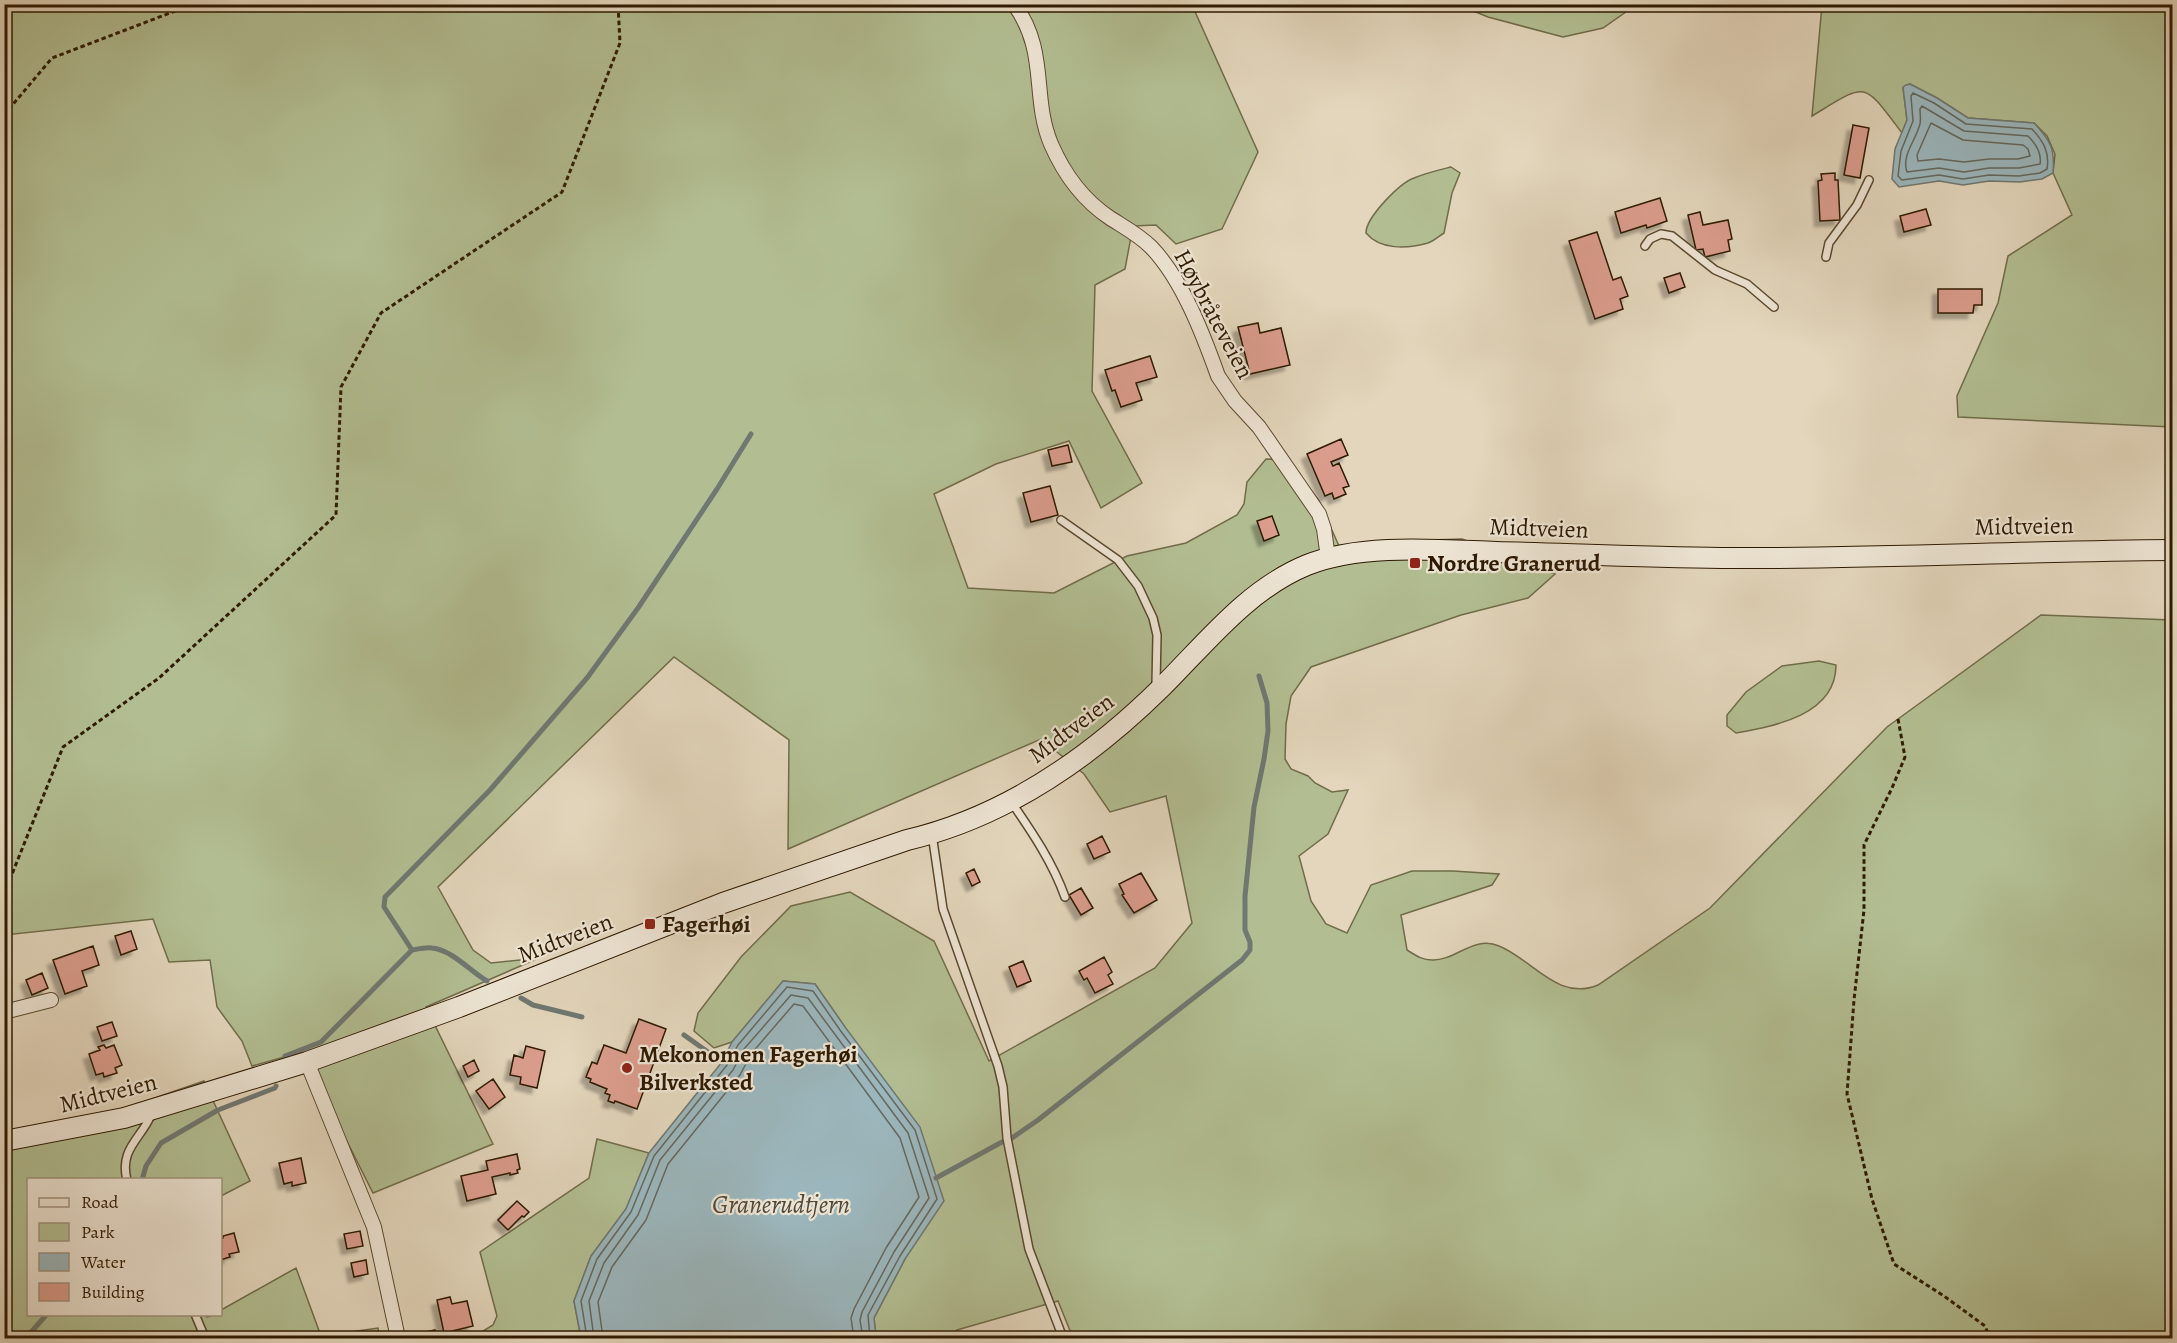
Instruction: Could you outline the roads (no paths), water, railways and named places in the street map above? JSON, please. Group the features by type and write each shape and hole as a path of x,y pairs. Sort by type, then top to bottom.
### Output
{"main road":[{"name":"Midtveien","path":"4,1142 72,1130 153,1109 307,1062 459,1007 723,903 907,840 932,834 1010,801 1095,748 1237,612 1269,585 1306,565 1328,558 1357,553 1438,550 1724,558 2172,550"}],"street":[{"name":"Høybråteveien","path":"1014,4 1029,29 1034,45 1046,125 1051,143 1070,180 1089,202 1144,241 1164,261 1180,289 1225,388 1259,427 1319,514 1324,529 1328,558"},
{"path":"4,1012 51,1000"},
{"path":"307,1062 343,1154 364,1197 374,1227 398,1338"}],"lane":[{"path":"1826,257 1830,243 1857,205 1869,180"},
{"path":"1645,246 1650,239 1661,234 1672,236 1715,270 1747,284 1774,307"},
{"path":"1061,520 1118,560 1138,586 1153,618 1157,635 1156,684 1159,689"},
{"path":"1010,801 1032,833 1060,883 1065,897"},
{"path":"932,834 943,909 1001,1076 1007,1138 1029,1249 1063,1338"},
{"path":"127,1178 124,1163 127,1152 148,1123 153,1109"},
{"path":"196,1316 206,1338"}],"water":[{"path":"1910,84 1968,118 2034,123 2051,146 2053,173 2042,179 2020,182 1989,181 1963,185 1939,181 1899,187 1892,179 1895,149 1907,120 1903,87"},
{"name":"Granerudtjern","path":"783,981 815,984 920,1127 944,1201 905,1259 874,1318 876,1338 581,1338 574,1301 591,1256 626,1209 649,1153 722,1062 732,1042"}],"waterway":[{"path":"412,950 384,907 385,897 490,790 587,678 638,608 751,434"},
{"path":"1012,1138 1242,960 1250,950 1250,942 1245,930 1245,896 1254,807 1268,731 1267,703 1259,676"},
{"path":"285,1056 321,1042 412,950 432,948 447,953 487,981"},
{"path":"521,998 533,1005 582,1017"},
{"path":"684,1035 722,1062"},
{"path":"143,1178 146,1166 161,1143 218,1110 276,1086"},
{"path":"936,1178 1002,1142"},
{"path":"26,1338 45,1316"}],"place":[{"name":"Nordre Granerud","path":"1415,563"},
{"name":"Fagerhøi","path":"650,924"},
{"name":"Mekonomen Fagerhøi Bilverksted","path":"627,1068"}]}
